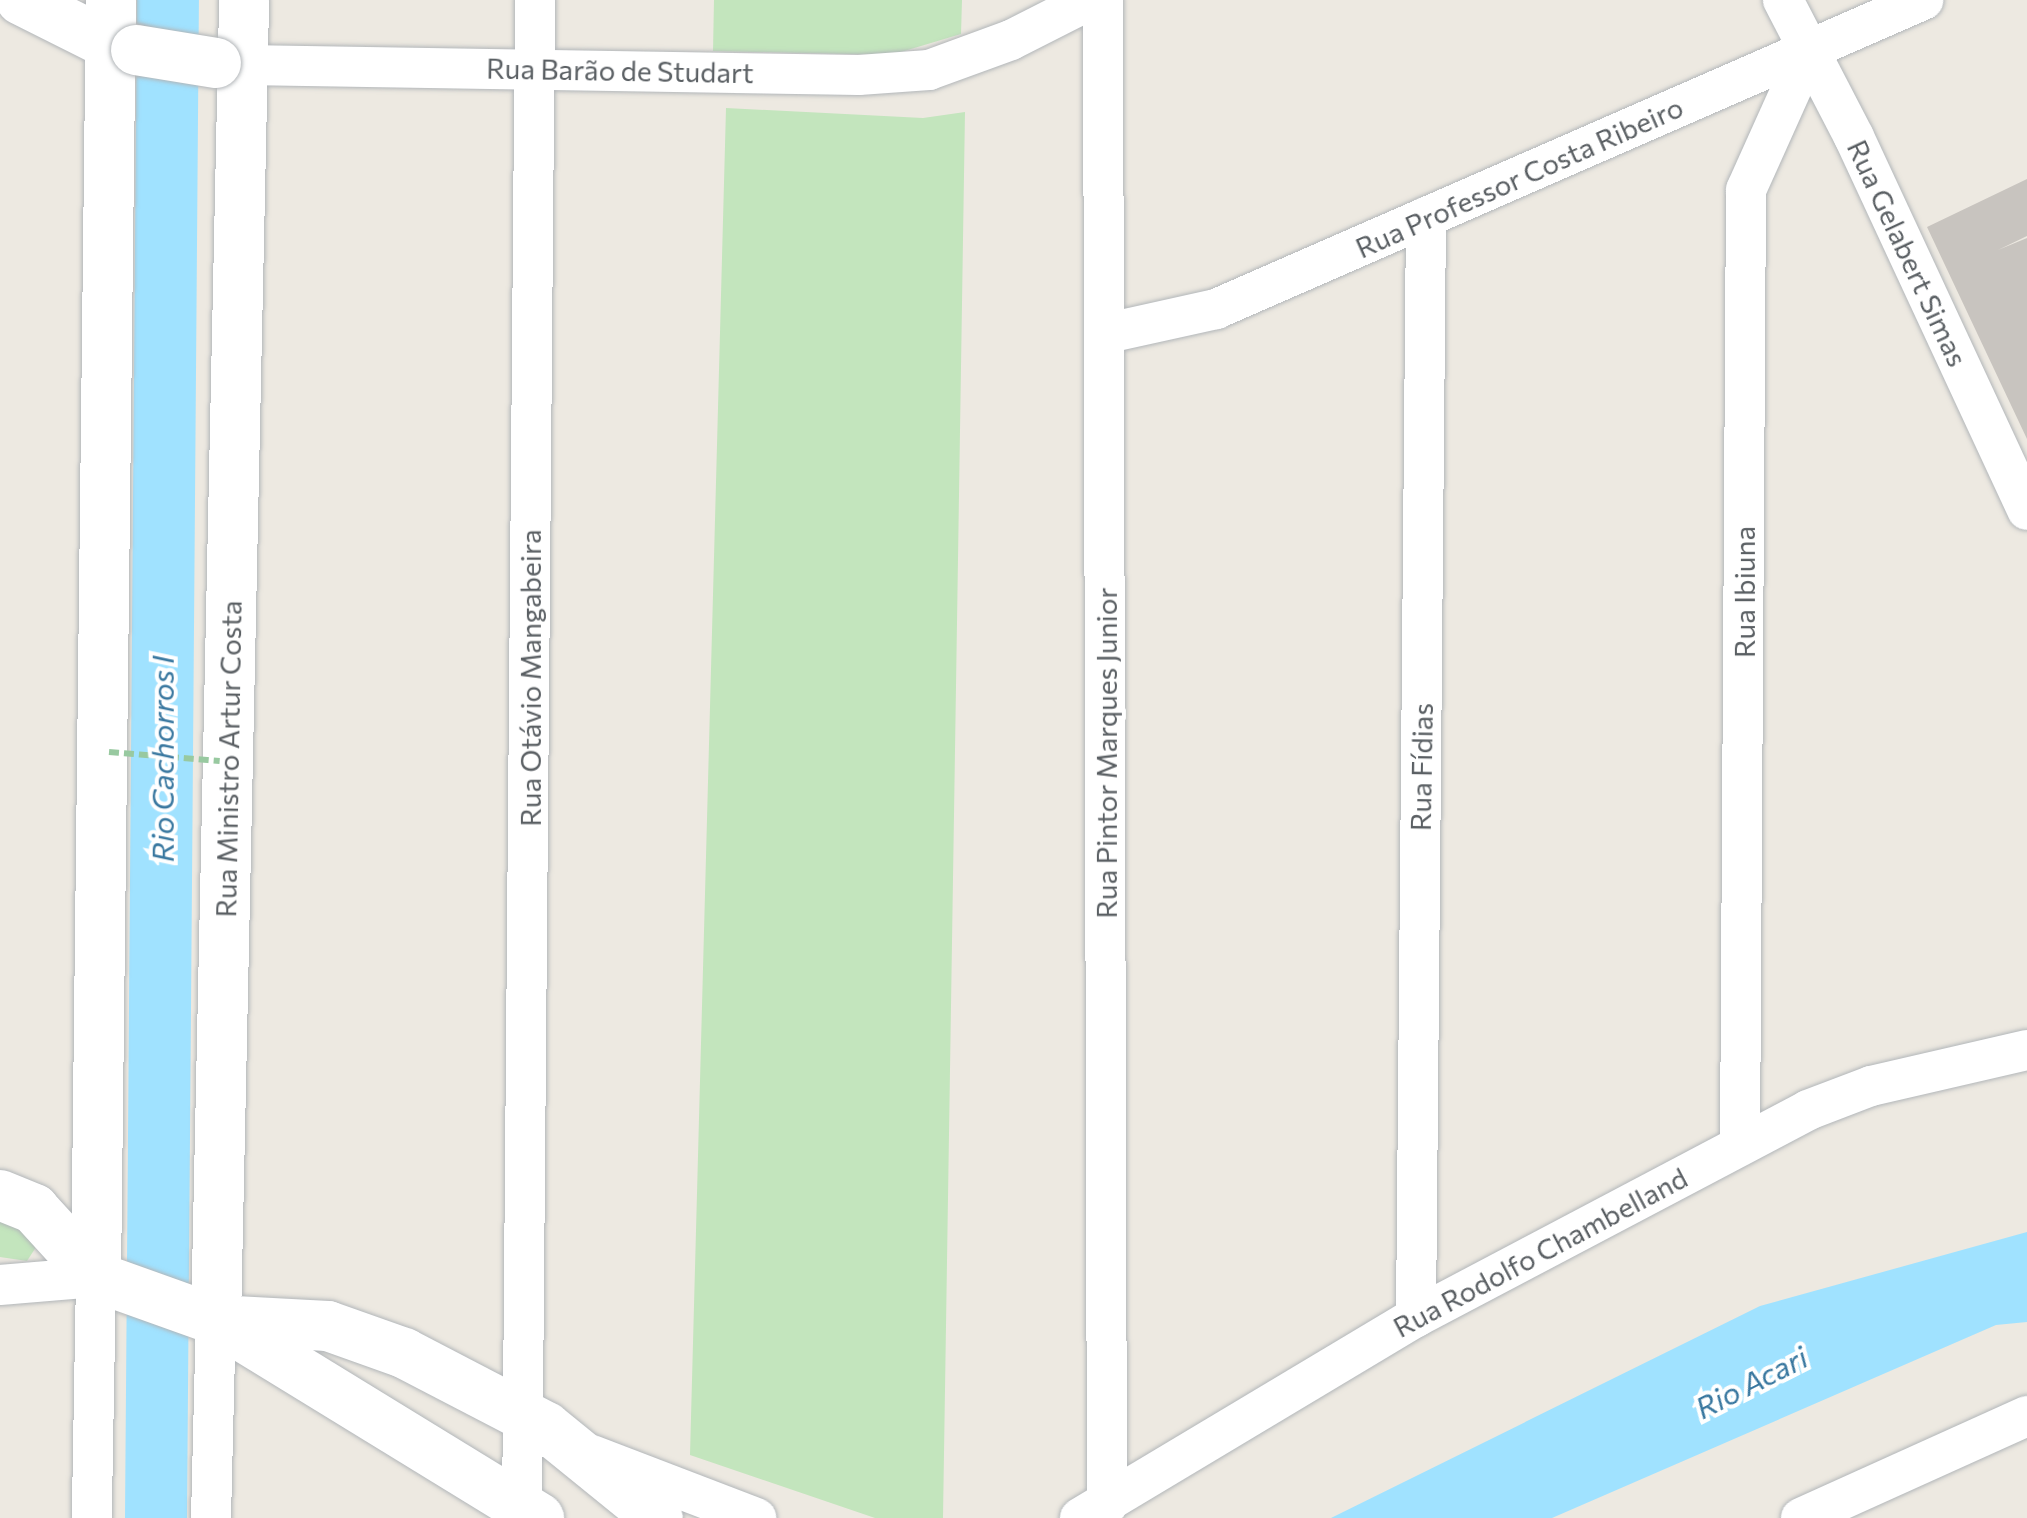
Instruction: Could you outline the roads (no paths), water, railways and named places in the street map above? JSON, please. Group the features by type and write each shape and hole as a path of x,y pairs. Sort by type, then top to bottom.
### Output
{"street":[{"name":"Rua Barão de Studart","path":"21,0 230,64 534,66 859,76 929,70 1011,40 1090,0"},
{"name":"Rua Ministro Artur Costa","path":"211,1518 198,1314 230,64 244,0"},
{"name":"Rua Otávio Mangabeira","path":"528,1515 524,1414 535,0"},
{"name":"Rua Pintor Marques Junior","path":"1093,1512 1108,333 1103,0"},
{"name":"Rua Gelabert Simas","path":"1783,0 2027,510"},
{"name":"Rua Professor Costa Ribeiro","path":"1108,333 1216,309 1923,0"},
{"path":"92,1518 111,1282 119,32"},
{"name":"Rua Ibiuna","path":"1740,1144 1746,190 1808,52"},
{"name":"Rua Fídias","path":"1416,1317 1426,217"},
{"name":"Rua Rodolfo Chambelland","path":"1093,1512 1416,1317 1740,1144 1871,1086 2027,1050"},
{"path":"0,1195 34,1209 111,1282"},
{"path":"0,1285 111,1282 198,1314 528,1515"},
{"path":"198,1314 328,1326 477,1389 578,1449 658,1518"},
{"path":"477,1389 525,1356"},
{"path":"1801,1518 2027,1416"},
{"path":"578,1449 756,1518"}],"water":[{"name":"Rio Acari","path":"2027,1232 2027,1322 1996,1325 1552,1518 1331,1518 1760,1306"}],"waterway":[{"name":"Rio Cachorros I","path":"156,1518 168,0"}]}
